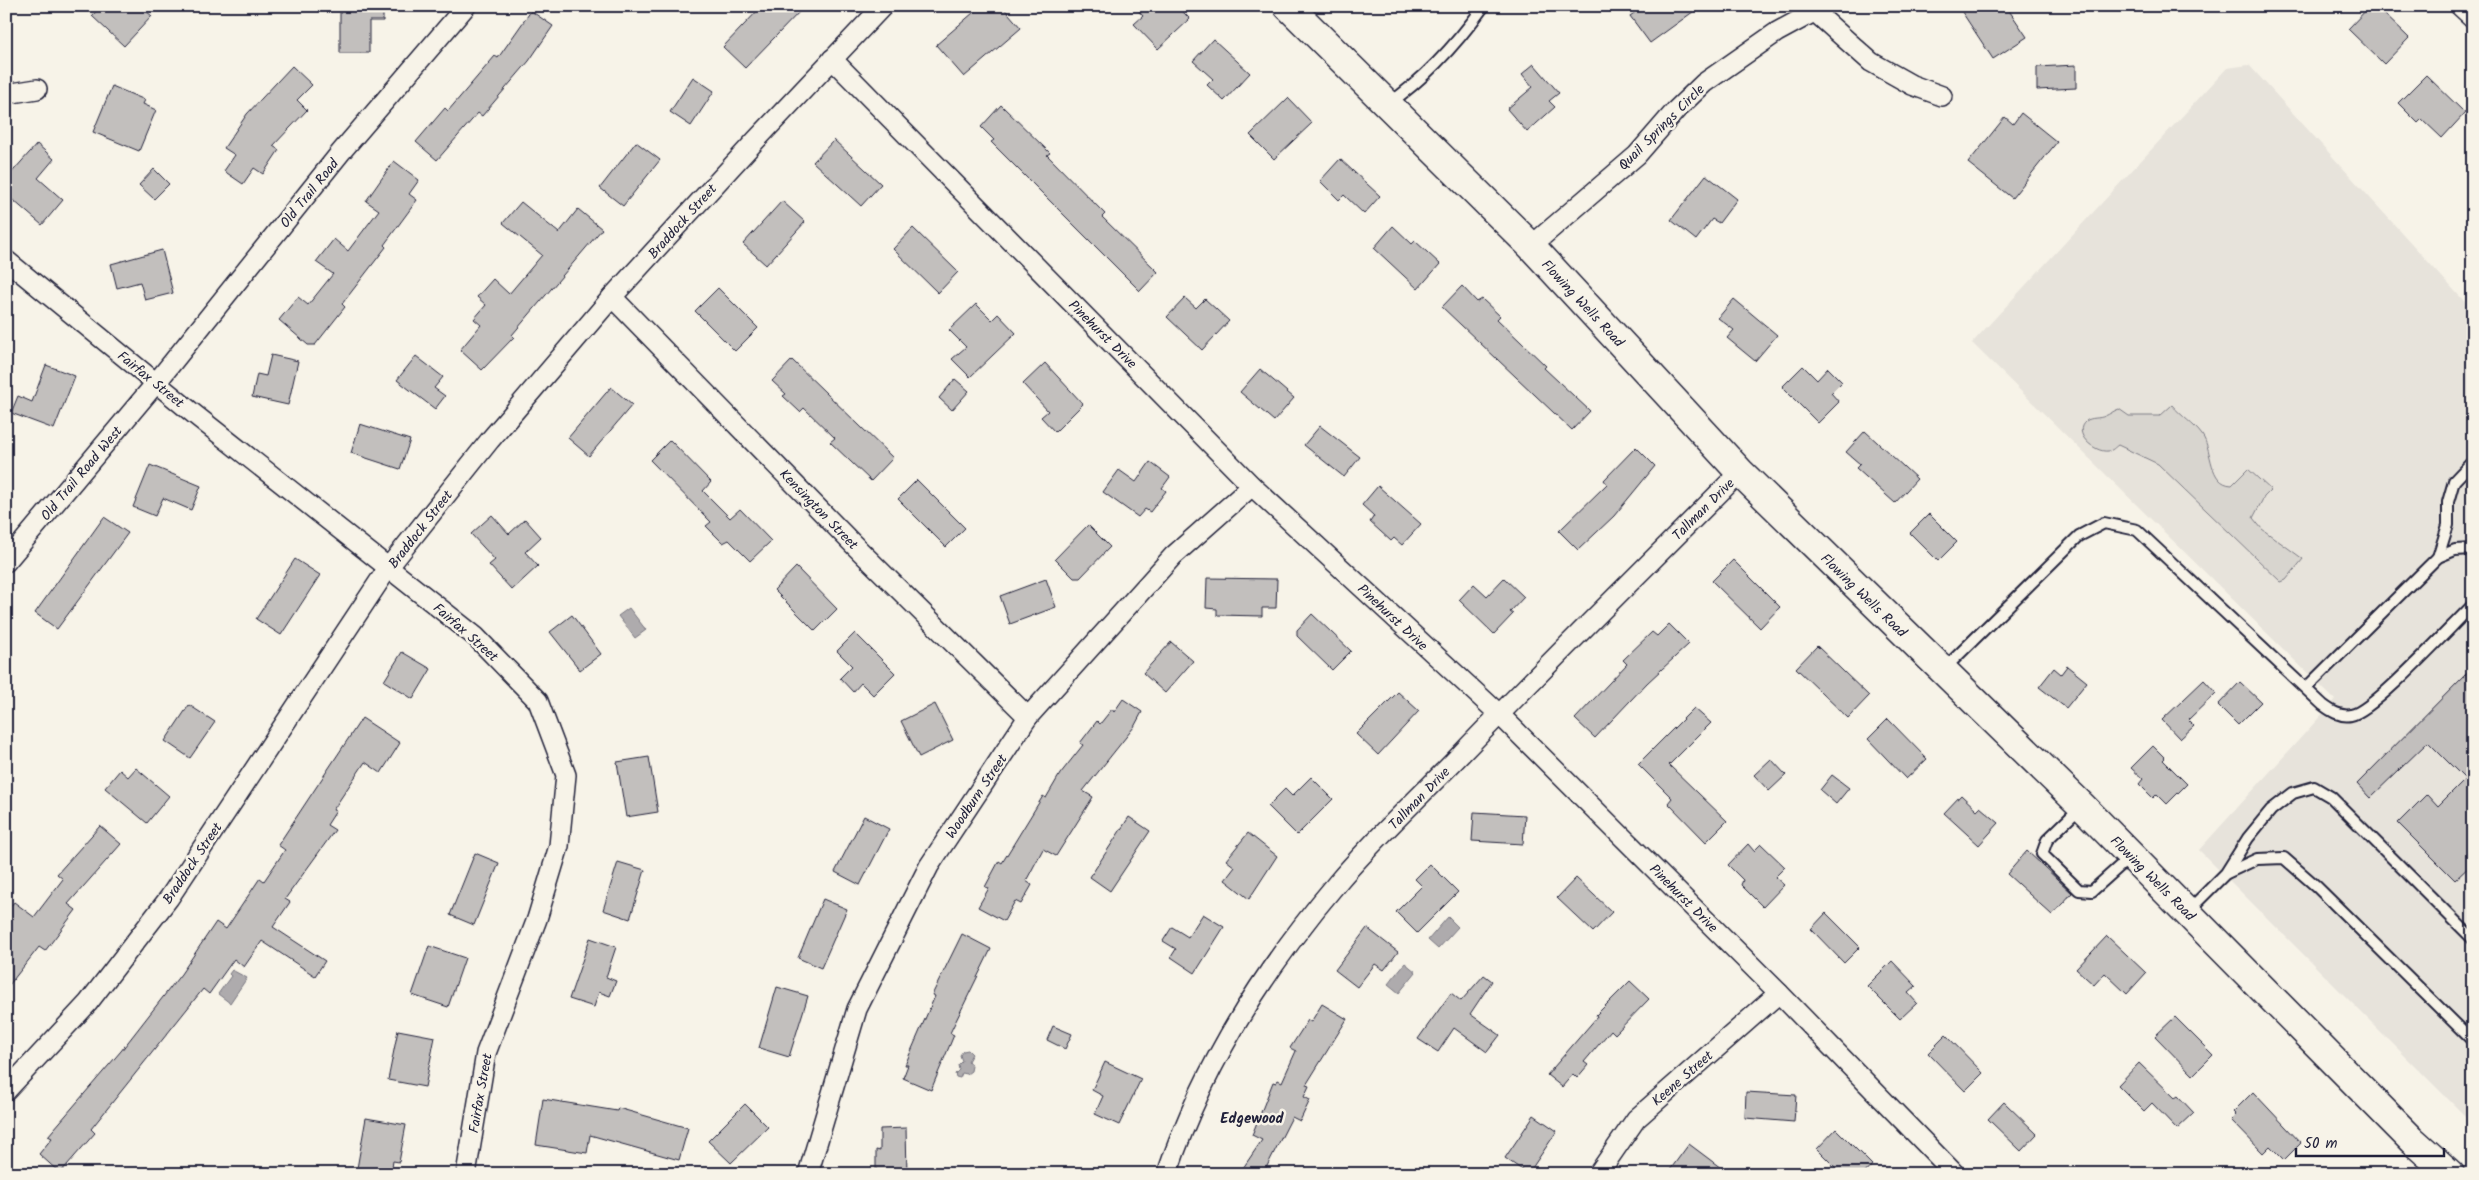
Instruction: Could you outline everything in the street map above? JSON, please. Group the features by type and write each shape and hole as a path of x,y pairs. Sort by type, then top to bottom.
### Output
{"main road":[{"name":"Flowing Wells Road","path":"1288,6 1531,246 1740,472 2082,806 2412,1140 2450,1174"}],"street":[{"name":"Old Trail Road","path":"156,383 341,152 466,6"},
{"name":"Braddock Street","path":"6,1091 88,1003 169,898 388,568 490,440 612,297 883,6"},
{"path":"2460,6 2473,18"},
{"path":"1820,9 1871,62 1912,85 1942,96"},
{"name":"Quail Springs Circle","path":"1531,246 1637,155 1676,110 1704,83 1777,32 1820,9"},
{"name":"Pinehurst Drive","path":"832,59 1252,486 1499,714 1779,993 1955,1174"},
{"path":"6,94 37,89"},
{"name":"Fairfax Street","path":"6,260 156,383 476,637 538,701 566,775 559,846 537,920 486,1052 466,1174"},
{"name":"Kensington Street","path":"612,297 853,544 1028,718"},
{"name":"Old Trail Road West","path":"6,562 156,383"},
{"name":"Tallman Drive","path":"1168,1174 1193,1107 1221,1048 1274,966 1338,882 1499,714 1740,472"},
{"name":"Woodburn Street","path":"808,1174 857,1009 929,866 1028,718 1173,556 1252,486"},
{"name":"Keene Street","path":"1598,1174 1636,1119 1779,993"}],"lane":[{"path":"1387,104 1406,91 1466,31 1484,6"},
{"path":"2438,557 2448,525 2448,502 2454,481 2473,461"},
{"path":"1942,670 2079,536 2104,524 2137,530 2336,714 2350,716 2363,711 2473,605"},
{"path":"2306,688 2438,557 2455,550 2473,550"},
{"path":"2187,912 2226,873 2248,838 2271,810 2293,793 2314,787 2331,797 2473,939"},
{"path":"2082,806 2047,840 2042,854 2079,890 2092,891 2130,856"},
{"path":"2226,873 2258,859 2284,858 2316,886 2473,1041"}],"shaded area":[{"path":"2249,65 2473,311 2473,1124 2199,850 2335,700 1972,343 2227,68"},
{"path":"2172,405 2202,435 2215,473 2219,479 2224,483 2232,485 2248,469 2271,490 2264,497 2253,518 2262,529 2303,559 2286,580 2281,582 2158,464 2118,445 2109,451 2097,449 2086,441 2081,431 2086,421 2103,417 2119,409 2129,416 2160,416"},
{"path":"629,608 646,630 635,638 618,616"},
{"path":"1448,917 1458,927 1438,949 1428,940"},
{"path":"1405,963 1416,972 1399,993 1388,984"},
{"path":"232,970 247,978 230,1003 218,994 231,976 229,974"},
{"path":"968,1050 972,1054 968,1061 972,1066 971,1071 967,1074 962,1073 960,1078 956,1077 955,1074 959,1070 958,1065 962,1061 960,1055 963,1051"}],"building":[{"path":"101,6 140,6 152,16 124,46 92,16"},
{"path":"340,6 383,6 383,21 369,21 369,53 340,53"},
{"path":"762,6 805,6 745,68 723,47"},
{"path":"981,6 1002,6 1021,28 964,77 936,45"},
{"path":"1134,6 1177,6 1190,19 1158,49 1134,24 1143,16"},
{"path":"1644,6 1701,6 1650,43 1630,16"},
{"path":"1958,6 2006,6 2027,37 1993,59"},
{"path":"2370,6 2376,6 2409,38 2384,64 2348,29"},
{"path":"531,11 553,26 529,61 482,116 478,113 437,160 416,142 445,108 448,111 495,56 498,58"},
{"path":"1213,39 1250,73 1224,101 1207,85 1213,79 1193,61"},
{"path":"1534,64 1559,93 1549,101 1555,107 1527,132 1507,109 1533,87 1522,74"},
{"path":"2076,65 2076,88 2037,90 2037,67"},
{"path":"292,66 312,85 297,100 307,110 273,146 279,150 263,174 254,168 243,184 224,171 235,155 224,148 247,114"},
{"path":"2426,75 2465,113 2442,138 2422,119 2418,123 2398,103"},
{"path":"693,77 714,91 691,126 670,112"},
{"path":"112,86 145,100 143,104 156,110 139,151 93,132"},
{"path":"1288,98 1312,123 1274,159 1250,135"},
{"path":"1001,105 1050,153 1047,155 1105,214 1102,217 1158,272 1140,291 991,142 994,140 981,127"},
{"path":"2021,113 2057,142 2012,198 1968,163 2005,117 2013,124"},
{"path":"834,140 881,184 861,206 813,162"},
{"path":"636,142 660,160 623,206 600,188"},
{"path":"37,144 54,159 38,178 63,200 42,225 6,194 6,179"},
{"path":"1340,159 1380,196 1364,214 1344,195 1339,200 1320,181"},
{"path":"394,161 419,180 409,194 417,200 384,245 386,247 342,304 345,307 315,345 308,345 279,320 298,297 308,305 333,274 316,262 334,239 348,251 379,210 366,201"},
{"path":"154,169 169,184 154,199 139,185"},
{"path":"1706,175 1737,199 1719,223 1712,219 1696,240 1671,220"},
{"path":"782,201 805,222 766,265 743,244"},
{"path":"521,202 559,233 578,209 602,229 512,335 514,337 482,370 460,350 481,325 474,319 486,305 477,297 493,279 509,294 542,255 503,223"},
{"path":"1393,226 1412,244 1415,241 1440,264 1418,289 1374,248"},
{"path":"913,228 958,272 938,293 893,249"},
{"path":"162,250 173,293 145,300 140,282 117,288 111,264"},
{"path":"1462,286 1477,302 1482,299 1500,316 1497,319 1546,366 1544,368 1590,411 1572,430 1442,307"},
{"path":"718,288 758,328 735,351 695,311"},
{"path":"1185,298 1196,308 1205,299 1229,321 1202,350 1167,317"},
{"path":"1734,299 1777,335 1755,361 1727,338 1734,330 1718,318"},
{"path":"976,304 992,320 998,314 1016,333 970,377 952,359 966,347 949,330"},
{"path":"271,355 298,361 288,405 252,397 257,374 266,376"},
{"path":"416,356 443,377 434,388 445,396 435,409 397,380"},
{"path":"792,360 893,458 871,481 830,442 835,438 804,408 800,412 783,396 786,394 772,381"},
{"path":"1045,363 1083,404 1055,432 1041,417 1048,411 1023,384"},
{"path":"46,365 75,376 54,429 11,413 18,396 32,402"},
{"path":"1803,366 1817,380 1828,368 1842,382 1831,393 1839,402 1818,423 1782,387"},
{"path":"1260,369 1294,398 1274,421 1240,392"},
{"path":"955,379 969,391 952,410 939,398"},
{"path":"611,387 632,405 589,456 568,438"},
{"path":"360,424 410,440 400,469 351,453"},
{"path":"1320,426 1360,457 1344,477 1304,445"},
{"path":"1865,431 1917,479 1895,503 1856,468 1860,464 1846,452"},
{"path":"670,440 711,482 703,491 730,518 740,509 771,541 750,561 729,540 723,543 706,526 711,522 650,460"},
{"path":"1636,447 1655,466 1614,516 1578,550 1559,531 1607,484 1604,480"},
{"path":"1150,462 1170,477 1162,488 1166,491 1150,512 1145,509 1138,517 1103,492 1119,470 1136,482"},
{"path":"150,465 201,486 191,510 163,498 155,516 133,507"},
{"path":"917,480 965,528 946,547 898,499"},
{"path":"1378,486 1421,524 1402,545 1394,538 1391,541 1370,522 1374,516 1362,505"},
{"path":"1929,514 1957,542 1938,561 1910,533"},
{"path":"492,515 509,534 525,519 541,537 525,552 538,566 512,590 489,565 495,560 471,534"},
{"path":"104,517 128,533 57,629 35,613"},
{"path":"1088,525 1110,547 1080,578 1074,578 1055,559"},
{"path":"295,559 320,575 281,635 256,619"},
{"path":"1733,560 1780,607 1760,628 1712,581"},
{"path":"796,567 837,609 815,631 774,590"},
{"path":"1207,578 1277,579 1276,608 1262,608 1262,616 1217,615 1217,609 1206,608"},
{"path":"1504,578 1524,597 1510,612 1513,614 1494,634 1459,600 1474,584 1487,596"},
{"path":"1046,579 1056,607 1010,624 1000,596"},
{"path":"1312,614 1351,651 1332,670 1297,636 1297,630"},
{"path":"572,615 601,654 580,670 550,632"},
{"path":"1669,624 1689,644 1647,683 1595,738 1575,719 1627,664 1623,660 1652,632 1657,636"},
{"path":"855,633 895,673 873,695 861,683 853,692 840,678 852,666 837,651"},
{"path":"1171,642 1193,661 1165,693 1143,673"},
{"path":"1817,646 1869,696 1848,718 1796,668"},
{"path":"402,652 431,669 413,699 384,681"},
{"path":"2067,666 2087,682 2066,708 2039,687 2054,668 2061,674"},
{"path":"2473,667 2473,863 2455,880 2398,823 2427,794 2438,806 2465,779 2428,742 2370,798 2357,784"},
{"path":"2204,680 2216,693 2188,720 2194,726 2180,739 2162,720"},
{"path":"2240,682 2261,702 2238,725 2218,705"},
{"path":"1398,692 1419,711 1378,755 1356,734"},
{"path":"1123,699 1142,712 1134,727 1083,791 1093,797 1056,856 1043,849 1026,881 1032,885 1021,904 1015,901 1004,921 978,907 989,888 985,887 999,861 1002,863 1043,796 1046,798 1060,774 1083,745 1080,743 1097,721 1100,724 1112,709 1114,712"},
{"path":"935,704 953,740 919,757 901,721"},
{"path":"189,705 215,722 190,758 165,741"},
{"path":"1694,708 1711,723 1669,765 1727,821 1706,842 1668,803 1672,798 1638,764"},
{"path":"362,718 400,743 381,773 365,762 333,810 336,811 327,825 335,830 285,899 290,902 273,927 325,961 315,976 262,941 244,967 234,959 209,994 203,989 91,1129 95,1133 60,1173 39,1154 52,1138 48,1136 121,1051 181,974 216,922 226,929 260,878 264,881 285,850 278,845"},
{"path":"1888,719 1927,759 1906,779 1868,739"},
{"path":"2153,746 2165,758 2163,760 2187,784 2167,804 2157,794 2153,798 2139,784 2143,779 2131,768"},
{"path":"649,757 658,812 626,817 617,762"},
{"path":"1771,759 1786,775 1769,791 1754,775"},
{"path":"136,768 169,796 147,823 105,788 120,770 128,777"},
{"path":"1832,775 1849,788 1836,804 1820,790"},
{"path":"1311,777 1333,799 1297,835 1268,806 1285,789 1292,796"},
{"path":"1961,795 1977,810 1980,807 1999,823 1979,845 1944,813"},
{"path":"1474,812 1525,815 1523,844 1472,841"},
{"path":"864,816 889,829 860,885 835,872"},
{"path":"1129,817 1150,831 1110,891 1090,877"},
{"path":"100,826 121,844 68,904 76,910 45,951 39,947 6,989 6,912 14,902 34,917 63,879 57,874"},
{"path":"1248,833 1277,856 1249,899 1225,880 1235,867 1226,860"},
{"path":"1748,844 1754,851 1761,844 1785,867 1775,877 1784,885 1763,907 1741,885 1743,880 1728,865"},
{"path":"2027,851 2072,893 2052,915 2007,874"},
{"path":"475,853 499,863 474,925 450,915"},
{"path":"618,862 645,870 630,919 603,910"},
{"path":"1430,864 1458,892 1417,933 1396,912 1422,886 1415,879"},
{"path":"1576,878 1612,912 1593,932 1557,898"},
{"path":"823,899 847,909 821,968 798,958"},
{"path":"1826,913 1860,947 1844,963 1811,929"},
{"path":"1203,914 1224,927 1195,973 1171,957 1176,949 1163,941 1172,927 1188,937"},
{"path":"1367,928 1398,952 1384,970 1375,964 1357,987 1335,970"},
{"path":"962,934 991,949 950,1033 954,1035 931,1090 903,1078 908,1065 905,1065 935,996 932,995"},
{"path":"2107,936 2146,973 2127,994 2105,973 2094,985 2076,969"},
{"path":"590,938 616,947 606,977 616,981 610,996 599,992 594,1007 569,999"},
{"path":"429,946 465,958 448,1007 412,995"},
{"path":"1892,961 1916,986 1908,993 1917,1003 1900,1019 1867,986"},
{"path":"1484,975 1492,981 1470,1014 1500,1035 1487,1052 1454,1028 1438,1052 1418,1039 1451,993 1461,1001"},
{"path":"1630,981 1649,999 1615,1034 1611,1030 1584,1062 1588,1065 1577,1078 1573,1074 1562,1087 1547,1075 1597,1017 1596,1015"},
{"path":"777,987 808,996 789,1057 759,1048"},
{"path":"1322,1004 1347,1019 1306,1085 1309,1086 1304,1097 1310,1100 1300,1121 1292,1117 1263,1174 1239,1174 1262,1140 1252,1135 1273,1082 1276,1083 1278,1080 1282,1082 1296,1051 1290,1048 1308,1020 1311,1022"},
{"path":"2175,1017 2213,1055 2193,1075 2155,1036"},
{"path":"1053,1026 1072,1034 1065,1049 1047,1040"},
{"path":"398,1030 435,1037 425,1087 388,1080"},
{"path":"1946,1035 1983,1073 1965,1091 1928,1053"},
{"path":"1105,1062 1141,1079 1119,1125 1095,1114 1103,1096 1092,1090"},
{"path":"2139,1063 2175,1098 2178,1096 2194,1113 2177,1129 2152,1103 2144,1111 2118,1085"},
{"path":"1746,1092 1796,1095 1794,1122 1745,1118"},
{"path":"2253,1092 2301,1143 2284,1160 2270,1146 2263,1153 2231,1120 2236,1115 2233,1112"},
{"path":"543,1099 617,1111 618,1108 688,1128 679,1160 590,1135 587,1153 536,1145"},
{"path":"2004,1102 2037,1134 2021,1151 1988,1119"},
{"path":"745,1104 768,1127 731,1163 708,1141"},
{"path":"1534,1115 1557,1131 1528,1174 1505,1158"},
{"path":"366,1118 406,1125 399,1162 393,1161 391,1174 356,1174"},
{"path":"906,1128 907,1174 876,1174 876,1150 880,1151 880,1129"},
{"path":"1836,1129 1872,1165 1864,1174 1842,1174 1817,1149"},
{"path":"1689,1144 1729,1174 1667,1174"}],"district":[{"name":"Edgewood","path":"1252,1118"}]}
